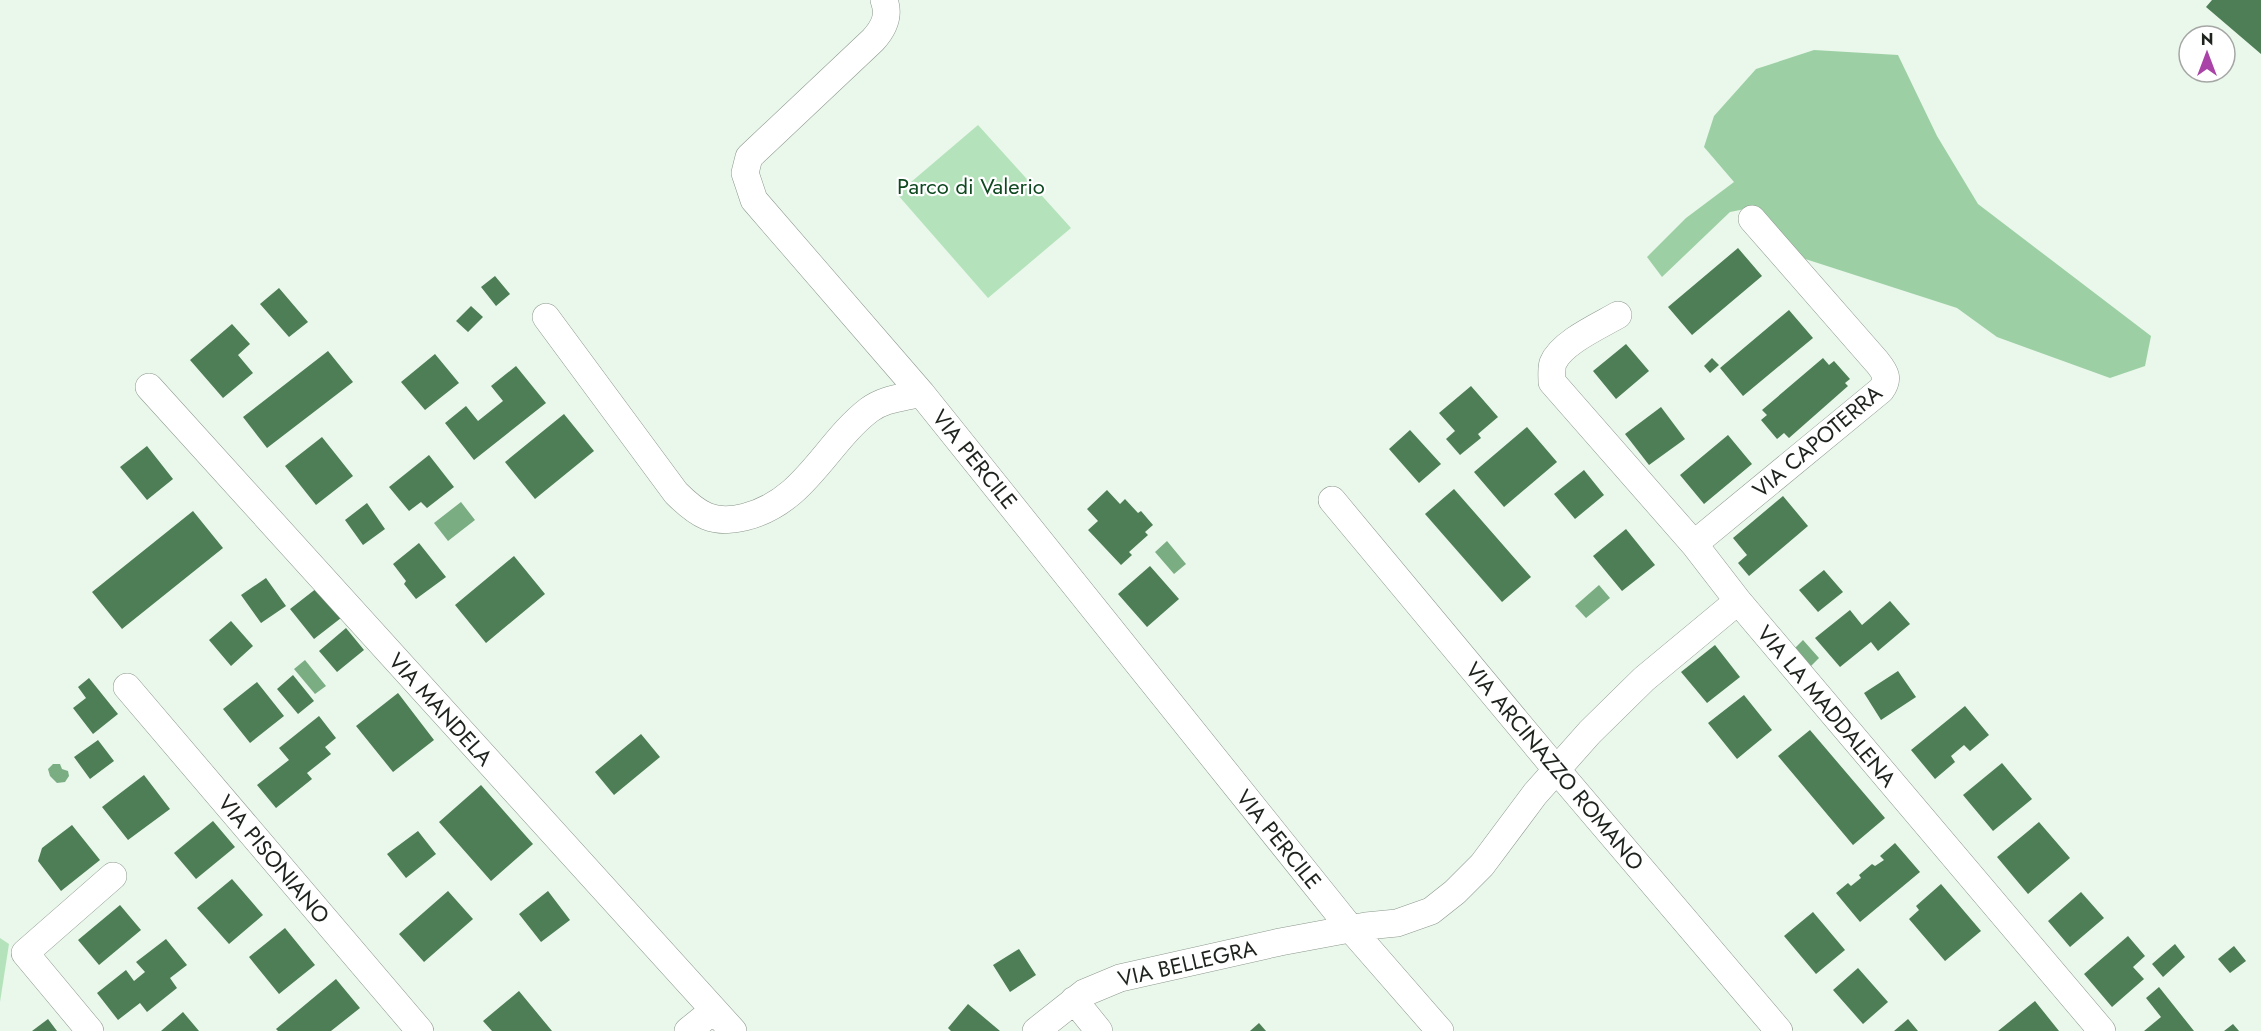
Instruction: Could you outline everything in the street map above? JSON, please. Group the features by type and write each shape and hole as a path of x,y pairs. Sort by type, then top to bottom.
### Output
{"street":[{"name":"VIA PERCILE","path":"884,0 887,17 880,32 748,156 745,173 749,191 760,208 921,393 1351,929 1440,1031"},
{"name":"VIA CAPOTERRA","path":"1694,544 1881,390 1886,383 1886,373 1882,368 1752,219"},
{"name":"VIA LA MADDALENA","path":"1618,315 1575,340 1559,353 1552,365 1552,382 1694,544 1738,601 2102,1031"},
{"path":"546,317 676,493 695,511 718,520 754,515 780,502 872,408 886,400 921,393"},
{"name":"VIA MANDELA","path":"149,387 733,1031"},
{"name":"VIA ARCINAZZO ROMANO","path":"1332,500 1556,769 1779,1031"},
{"name":"VIA BELLEGRA","path":"1036,1031 1092,988 1120,978 1280,942 1407,921 1431,911 1442,904 1490,856 1556,769 1644,679 1738,601"},
{"name":"VIA PISONIANO","path":"127,687 420,1031"},
{"path":"90,1031 25,953 113,876"},
{"path":"1074,1000 1099,1031"},
{"path":"688,1031 714,1010"}],"green space":[{"name":"Parco di Valerio","path":"978,125 1071,228 988,298 897,194"},
{"path":"0,938 9,944 0,1002"}],"shaded area":[{"path":"1814,50 1898,55 1937,136 1978,204 2151,336 2145,366 2110,378 1997,337 1957,308 1796,256 1755,207 1730,212 1662,277 1647,257 1686,218 1734,182 1704,147 1714,116 1756,69"},
{"path":"461,502 475,520 448,541 434,523"},
{"path":"1167,541 1186,564 1174,574 1155,552"},
{"path":"1599,585 1610,598 1586,618 1575,606"},
{"path":"1803,640 1819,658 1811,666 1795,648"},
{"path":"305,660 326,686 315,694 294,669"},
{"path":"53,764 60,764 62,769 68,771 69,776 65,782 57,783 50,776 48,769"}],"building":[{"path":"2212,0 2261,0 2261,54 2237,33 2237,24 2226,24 2206,7"},
{"path":"1738,248 1762,276 1692,335 1668,307"},
{"path":"495,276 510,294 496,306 481,287"},
{"path":"279,288 308,322 289,337 260,304"},
{"path":"471,306 483,317 468,332 456,321"},
{"path":"1789,310 1813,338 1743,396 1720,368"},
{"path":"232,324 250,344 238,355 253,373 223,398 190,360"},
{"path":"1626,344 1649,371 1616,399 1593,371"},
{"path":"328,351 353,382 267,448 243,417"},
{"path":"435,354 459,383 425,410 401,382"},
{"path":"1712,358 1719,365 1710,373 1704,366"},
{"path":"1823,358 1829,365 1834,361 1850,379 1845,383 1848,386 1789,438 1784,433 1777,439 1761,420 1767,415 1762,410"},
{"path":"516,366 546,403 474,460 445,423 466,406 478,421 503,401 491,386"},
{"path":"1471,386 1498,417 1478,434 1481,438 1460,455 1446,439 1455,431 1439,413"},
{"path":"1661,407 1685,439 1649,465 1625,434"},
{"path":"564,414 594,451 535,499 505,462"},
{"path":"1527,427 1557,462 1504,507 1474,472"},
{"path":"1410,430 1441,464 1419,483 1389,449"},
{"path":"1728,435 1752,464 1704,504 1680,475"},
{"path":"322,437 353,476 316,505 285,466"},
{"path":"147,446 173,479 147,500 120,467"},
{"path":"429,455 454,487 427,508 421,502 409,511 389,487"},
{"path":"1584,470 1604,495 1575,519 1554,494"},
{"path":"1454,489 1531,577 1502,602 1425,514"},
{"path":"1107,490 1120,504 1125,499 1138,513 1141,511 1153,525 1145,532 1148,535 1129,552 1132,555 1121,565 1088,530 1098,521 1087,509"},
{"path":"1783,496 1808,526 1749,576 1738,563 1747,555 1733,538"},
{"path":"367,503 385,529 363,545 345,520"},
{"path":"193,511 223,548 122,629 92,592"},
{"path":"1626,529 1655,565 1622,591 1593,556"},
{"path":"419,543 446,577 416,599 393,564"},
{"path":"514,556 545,594 486,643 455,605"},
{"path":"1150,566 1179,599 1147,627 1118,594"},
{"path":"1824,570 1843,592 1818,612 1799,590"},
{"path":"266,578 286,606 261,623 241,595"},
{"path":"317,588 341,618 314,639 290,609"},
{"path":"1890,601 1910,624 1878,651 1871,642 1840,667 1815,638 1850,610 1862,625"},
{"path":"231,621 253,646 231,666 209,640"},
{"path":"346,628 364,650 337,672 319,651"},
{"path":"1715,645 1740,677 1707,703 1681,672"},
{"path":"1898,671 1916,697 1881,720 1864,693"},
{"path":"293,675 314,701 298,714 277,689"},
{"path":"89,678 118,714 93,734 73,708 86,698 78,687"},
{"path":"257,682 284,716 250,743 223,709"},
{"path":"398,693 434,740 393,772 356,726"},
{"path":"1744,695 1772,730 1737,759 1708,723"},
{"path":"1965,706 1989,735 1970,751 1964,745 1951,756 1955,762 1935,779 1911,750"},
{"path":"319,716 336,738 325,747 331,754 307,773 312,779 276,808 257,785 289,760 279,748"},
{"path":"1810,730 1885,818 1853,845 1778,756"},
{"path":"641,734 660,757 614,795 595,772"},
{"path":"98,740 114,761 90,779 74,757"},
{"path":"2002,763 2032,799 1993,831 1963,795"},
{"path":"144,775 170,809 128,840 102,807"},
{"path":"481,785 533,844 491,881 439,822"},
{"path":"213,821 235,847 196,879 174,853"},
{"path":"2039,822 2070,858 2028,894 1997,857"},
{"path":"72,825 100,860 61,891 38,861 42,848"},
{"path":"418,831 436,854 406,878 387,854"},
{"path":"1895,843 1920,872 1860,922 1836,893 1848,883 1851,886 1861,878 1859,875 1872,864 1875,866 1884,860 1880,856"},
{"path":"232,879 263,915 229,944 197,908"},
{"path":"1941,884 1981,931 1945,961 1909,919 1919,910 1916,906"},
{"path":"448,891 473,919 424,962 399,934"},
{"path":"548,891 570,920 541,942 519,914"},
{"path":"2081,892 2104,918 2070,947 2048,921"},
{"path":"120,905 141,930 99,965 78,940"},
{"path":"1813,912 1845,950 1816,974 1784,936"},
{"path":"285,928 315,965 279,994 249,957"},
{"path":"2128,936 2145,956 2133,967 2144,979 2112,1007 2084,974"},
{"path":"166,939 187,965 170,978 177,988 147,1012 140,1003 118,1020 97,993 126,970 134,981 145,972 136,962"},
{"path":"2175,944 2185,957 2163,977 2152,964"},
{"path":"2234,946 2246,961 2230,973 2218,959"},
{"path":"1019,949 1036,975 1010,992 993,965"},
{"path":"1858,968 1888,1002 1863,1024 1833,990"},
{"path":"336,979 360,1008 331,1031 278,1031 276,1029"},
{"path":"2159,987 2194,1031 2144,1031 2161,1017 2146,998"},
{"path":"519,991 552,1031 492,1031 483,1021"},
{"path":"2035,1001 2059,1031 1998,1031"},
{"path":"968,1004 1000,1031 951,1031 948,1028"},
{"path":"183,1012 199,1031 161,1031"},
{"path":"48,1019 57,1031 32,1031"},
{"path":"1908,1019 1918,1031 1894,1031"},
{"path":"1259,1023 1266,1031 1250,1031"},
{"path":"2233,1024 2239,1031 2224,1031"}]}
